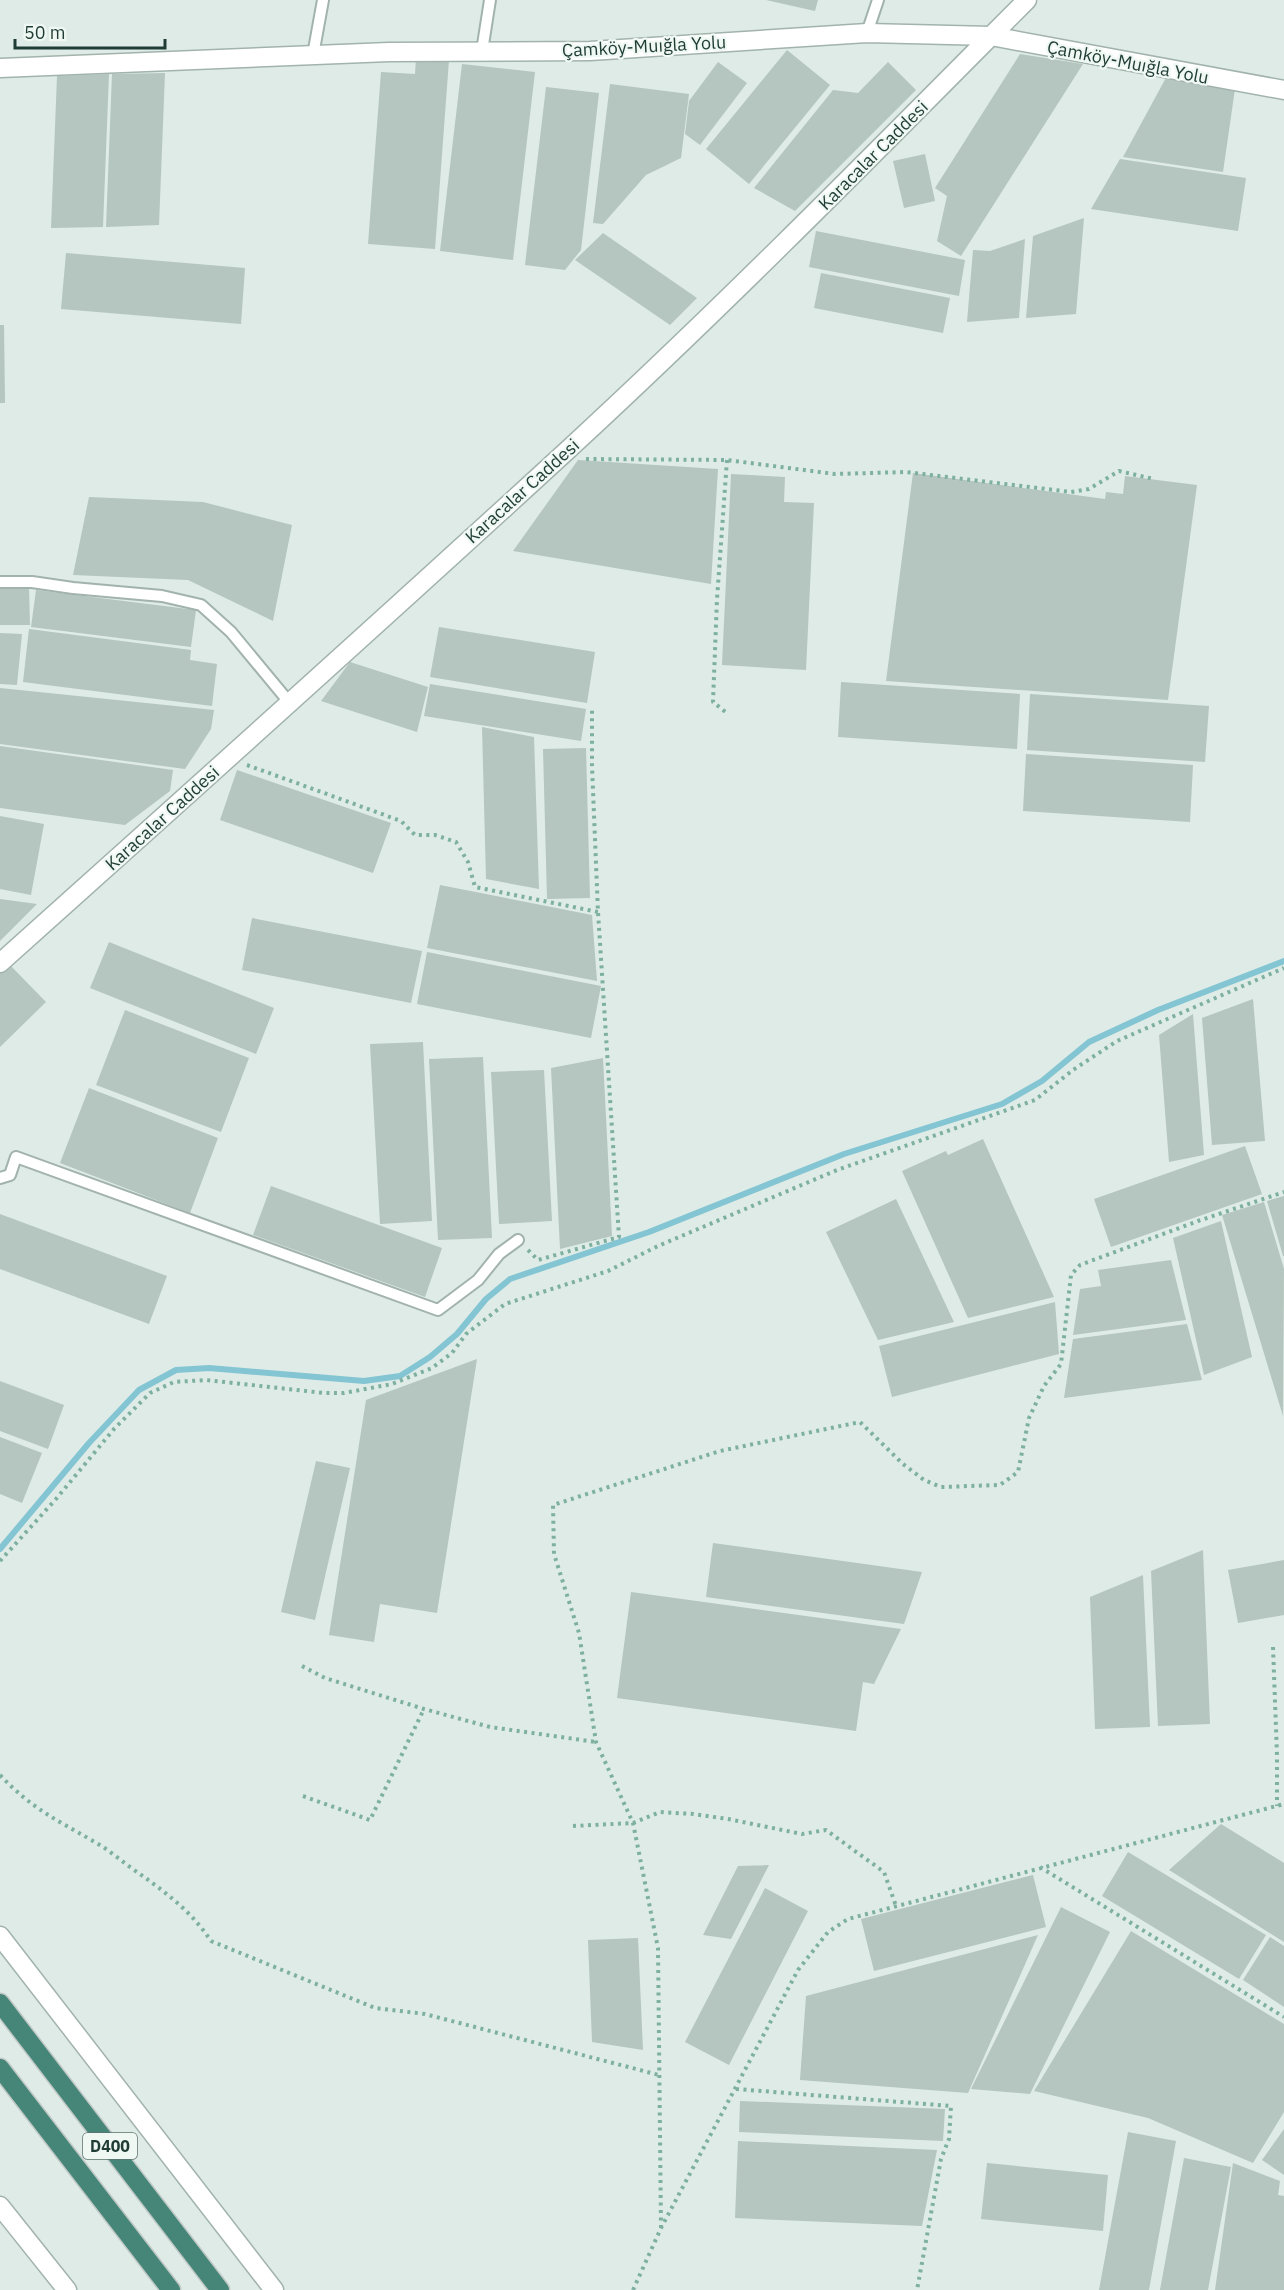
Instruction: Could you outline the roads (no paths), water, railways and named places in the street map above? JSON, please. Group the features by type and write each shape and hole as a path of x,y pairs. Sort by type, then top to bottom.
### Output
{"highway":[{"name":"D400","path":"0,2003 220,2290"},
{"name":"D400","path":"0,2068 171,2290"}],"street":[{"name":"Karacalar Caddesi","path":"0,963 558,458 823,205 1027,0"},
{"name":"Çamköy-Muığla Yolu","path":"0,68 313,55 590,51 867,33 991,36 1284,90"},
{"path":"0,1936 274,2290"},
{"path":"0,2206 67,2290"}],"lane":[{"path":"313,55 323,0"},
{"path":"482,51 490,0"},
{"path":"867,33 878,0"},
{"path":"0,582 32,582 162,596 201,605 231,632 289,702"},
{"path":"0,1178 10,1175 16,1157 438,1310 478,1280 499,1254 518,1240"}],"waterway":[{"path":"0,1549 89,1443 139,1390 176,1370 209,1368 364,1381 400,1376 430,1357 457,1334 486,1299 510,1279 649,1232 844,1154 1002,1104 1042,1081 1089,1042 1158,1010 1284,961"}]}
